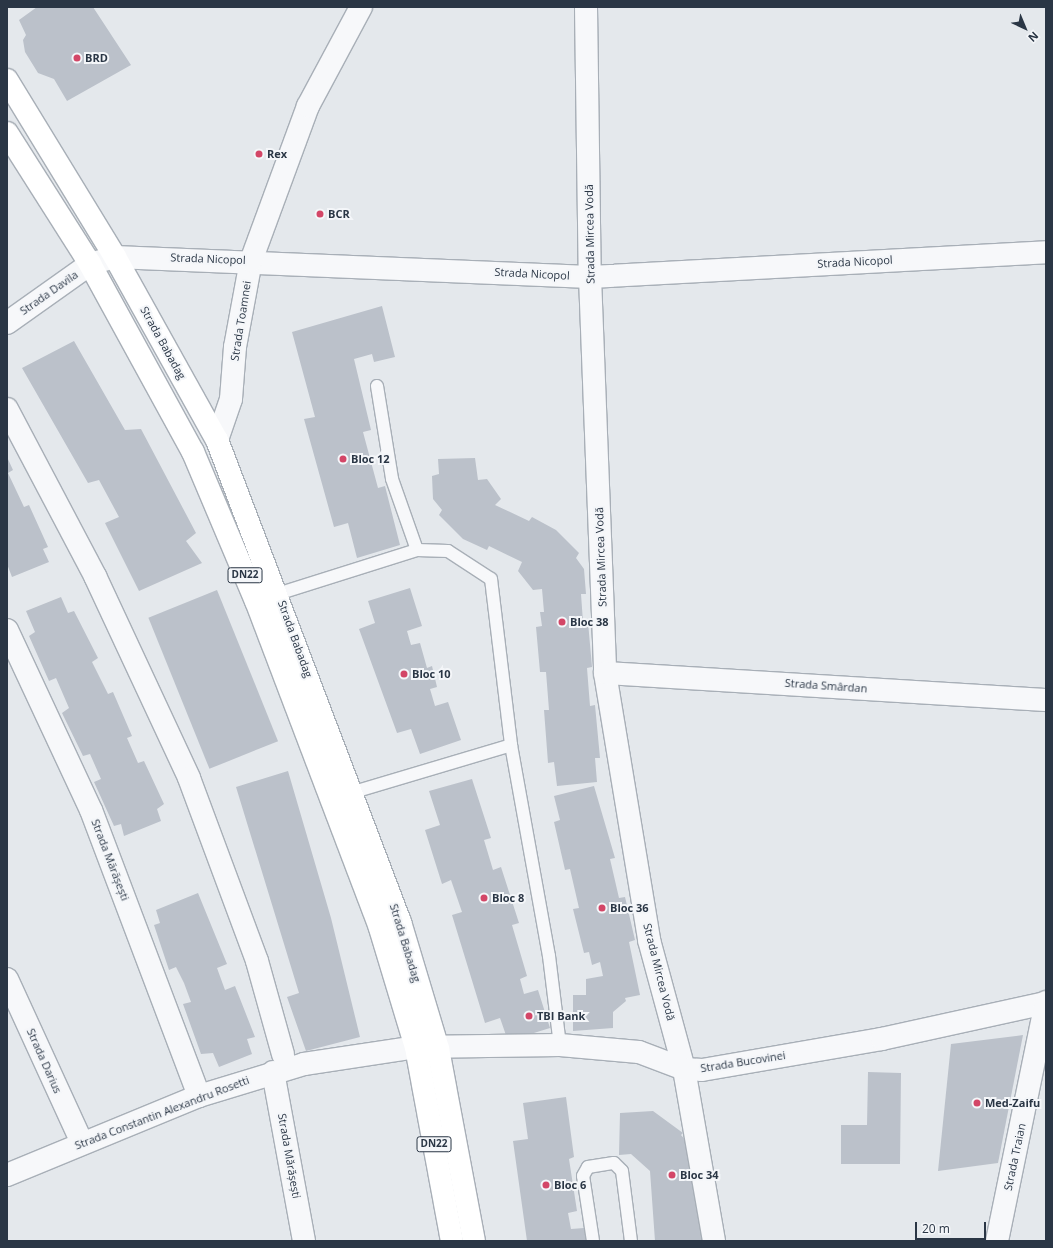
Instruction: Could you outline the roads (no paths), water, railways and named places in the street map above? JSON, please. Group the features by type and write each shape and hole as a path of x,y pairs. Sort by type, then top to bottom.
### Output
{"main road":[{"name":"Strada Babadag","path":"7,80 115,257 217,440 278,593 342,796 416,1047 452,1241"},
{"name":"Strada Babadag","path":"7,133 90,264 193,452 256,601 342,796 400,922 438,1049 474,1241"}],"street":[{"name":"Strada Toamnei","path":"217,440 231,399 235,347 252,261 308,106 361,7"},
{"name":"Strada Mircea Vodă","path":"586,7 590,277 605,673 650,940 684,1069 714,1241"},
{"name":"Strada Nicopol","path":"90,264 115,257 252,261 590,277 1046,252"},
{"name":"Strada Davila","path":"7,323 90,264"},
{"name":"Strada Mărășești","path":"7,409 95,576 189,778 257,961 278,1063 304,1241"},
{"name":"Strada Mărășești","path":"7,630 91,810 199,1096"},
{"name":"Strada Smârdan","path":"605,673 1046,700"},
{"name":"Strada Darius","path":"7,979 82,1143"},
{"name":"Strada Bucovinei","path":"416,1047 438,1049 560,1045 639,1052 684,1069 702,1070 882,1039 1046,1003"},
{"name":"Strada Traian","path":"997,1241 1046,1003"},
{"name":"Strada Constantin Alexandru Rosetti","path":"7,1175 278,1063 416,1047"}],"lane":[{"path":"377,386 392,479 417,550"},
{"path":"256,601 417,550 448,551 491,579 511,744 549,956 560,1045"},
{"path":"342,796 511,744"},
{"path":"593,1241 583,1176 588,1167 614,1163 622,1171 631,1241"}],"place":[{"name":"BRD","path":"77,58"},
{"name":"Rex","path":"259,154"},
{"name":"BCR","path":"320,214"},
{"name":"Bloc 12","path":"343,459"},
{"name":"Bloc 38","path":"562,622"},
{"name":"Bloc 10","path":"404,674"},
{"name":"Bloc 8","path":"484,898"},
{"name":"Bloc 36","path":"602,908"},
{"name":"TBI Bank","path":"529,1016"},
{"name":"Med-Zaifu","path":"977,1103"},
{"name":"Bloc 34","path":"672,1175"},
{"name":"Bloc 6","path":"546,1185"}]}
